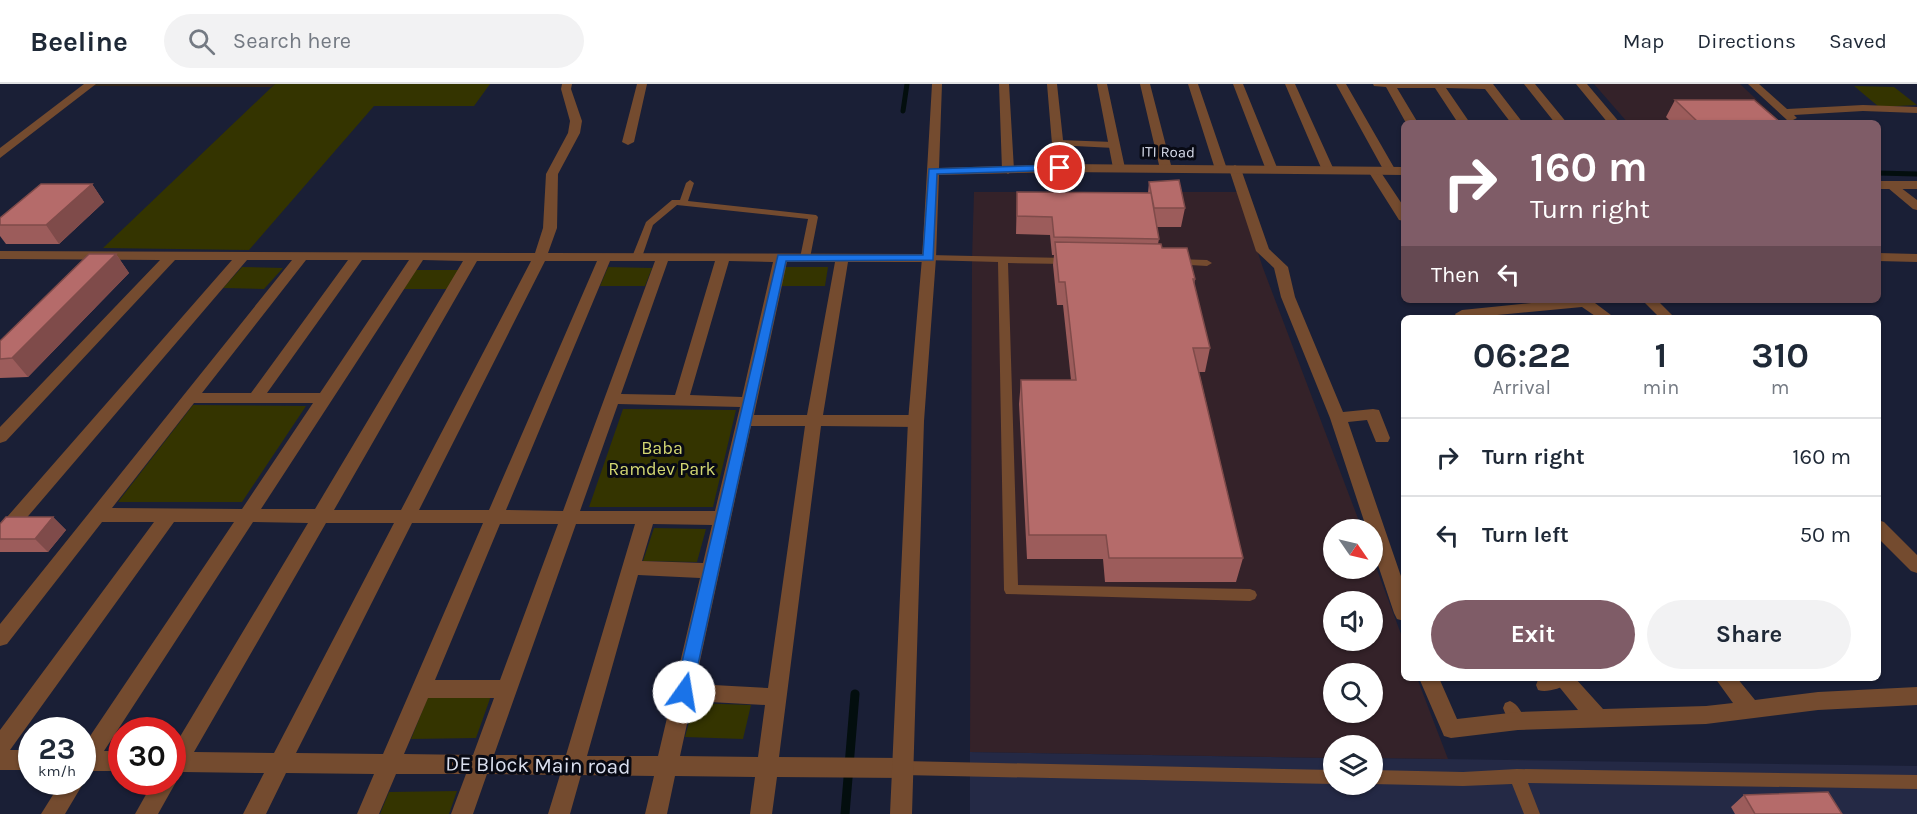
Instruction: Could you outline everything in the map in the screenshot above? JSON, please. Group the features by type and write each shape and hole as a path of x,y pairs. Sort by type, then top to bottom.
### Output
{"street":[{"path":"0,154 91,84"},
{"path":"254,814 540,257 550,228 552,174 574,133 576,121 566,89 567,84"},
{"path":"627,142 642,84"},
{"path":"902,814 916,421 929,258 937,84"},
{"path":"1004,84 1008,170"},
{"path":"1052,84 1060,168"},
{"path":"1102,84 1119,168"},
{"path":"1145,84 1166,169"},
{"path":"1193,84 1221,169"},
{"path":"1238,84 1272,170"},
{"path":"1290,84 1328,170"},
{"path":"1341,84 1390,171"},
{"path":"1378,84 1488,85 1515,120"},
{"path":"1389,84 1410,120"},
{"path":"1529,84 1559,120"},
{"path":"1581,84 1611,120"},
{"path":"1753,84 1793,120"},
{"path":"1438,85 1462,120"},
{"path":"1863,108 1881,102"},
{"path":"1785,112 1863,108 1917,110"},
{"name":"ITI Road","path":"932,172 1060,168 1401,171"},
{"path":"1235,169 1263,251 1281,267 1288,297 1338,417 1401,605"},
{"path":"1374,171 1401,212"},
{"path":"1881,184 1917,185"},
{"path":"1892,185 1917,206"},
{"path":"0,255 929,258"},
{"path":"0,437 171,256"},
{"path":"0,537 243,256"},
{"path":"0,638 302,256"},
{"path":"255,398 358,256"},
{"path":"96,745 418,257"},
{"path":"186,744 472,257"},
{"path":"368,814 605,257"},
{"path":"462,814 663,257"},
{"path":"1881,257 1917,258"},
{"path":"681,400 723,258"},
{"path":"656,814 782,258"},
{"path":"761,814 814,421 842,258"},
{"path":"1471,315 1568,303"},
{"path":"1587,303 1604,315"},
{"path":"1652,303 1665,315"},
{"path":"190,398 325,398"},
{"path":"612,399 749,402"},
{"path":"1338,417 1373,414 1383,438"},
{"path":"745,420 916,421"},
{"path":"97,515 723,518"},
{"path":"0,747 169,515"},
{"path":"560,814 646,518"},
{"path":"1881,530 1917,566"},
{"path":"632,568 711,571"},
{"path":"1430,681 1451,729 1514,715 1695,716 1818,700 1917,696"},
{"path":"1556,681 1597,717"},
{"path":"1727,681 1750,709"},
{"path":"422,689 507,688"},
{"path":"684,692 777,697"},
{"path":"0,760 18,760"},
{"name":"DE Block Main road","path":"186,764 280,762 903,768"},
{"path":"52,814 64,795"},
{"path":"146,814 157,795"}],"lane":[{"path":"1058,143 1114,145"},
{"path":"683,203 690,183"},
{"path":"637,257 649,224 675,202 813,217 805,258"},
{"path":"929,258 1075,261"},
{"path":"1004,260 1011,590 1250,595"},
{"path":"1159,262 1207,263"},
{"path":"903,768 1323,777"},
{"path":"1517,776 1532,814"},
{"path":"1383,777 1463,779 1517,776 1917,782"}],"shaded area":[{"path":"95,84 275,84 271,87 93,86"},
{"path":"1594,84 1740,84 1779,120 1625,120"},
{"path":"974,192 1238,192 1263,268 1358,519 1323,519 1323,579 1380,579 1401,634 1401,681 1418,681 1448,759 1383,758 1383,735 1323,735 1323,758 970,752"},
{"path":"970,752 1323,758 1323,795 1383,795 1383,758 1917,766 1917,814 970,814"}],"green space":[{"path":"275,84 490,84 474,106 374,106 249,250 103,248"},
{"path":"1854,86 1894,87 1917,105 1879,107"},
{"path":"242,267 283,268 264,289 223,288"},
{"path":"608,267 652,268 645,286 600,286"},
{"path":"784,267 828,267 825,286 780,286"},
{"path":"415,270 459,270 448,289 402,289"},
{"path":"193,405 306,406 242,502 118,502"},
{"name":"Baba Ramdev Park","path":"623,409 736,410 713,507 589,507"},
{"path":"654,528 706,529 697,562 643,561"},
{"path":"492,693 476,738 411,739 429,694"},
{"path":"694,703 751,705 743,739 685,737"},
{"path":"457,791 449,814 380,814 389,792"}],"building":[{"path":"1675,100 1754,100 1777,120 1696,120"},
{"path":"1179,180 1185,208 1154,208 1149,182"},
{"path":"41,184 92,184 46,225 0,225 0,218"},
{"path":"1017,192 1151,193 1159,239 1054,237 1052,217 1017,216"},
{"path":"1055,242 1161,244 1162,248 1187,248 1210,348 1193,348 1243,558 1109,558 1106,535 1029,535 1021,380 1076,380 1065,282 1059,282"},
{"path":"89,254 116,254 12,358 0,359 0,341"},
{"path":"6,517 53,517 35,539 0,539 0,524"},
{"path":"1828,792 1842,814 1755,814 1744,795"}],"waterway":[{"path":"903,111 907,84"},
{"path":"1881,173 1917,174"},
{"path":"845,814 855,694"}],"route":[{"path":"684,692 782,258 929,258 932,172 1060,168"}]}
